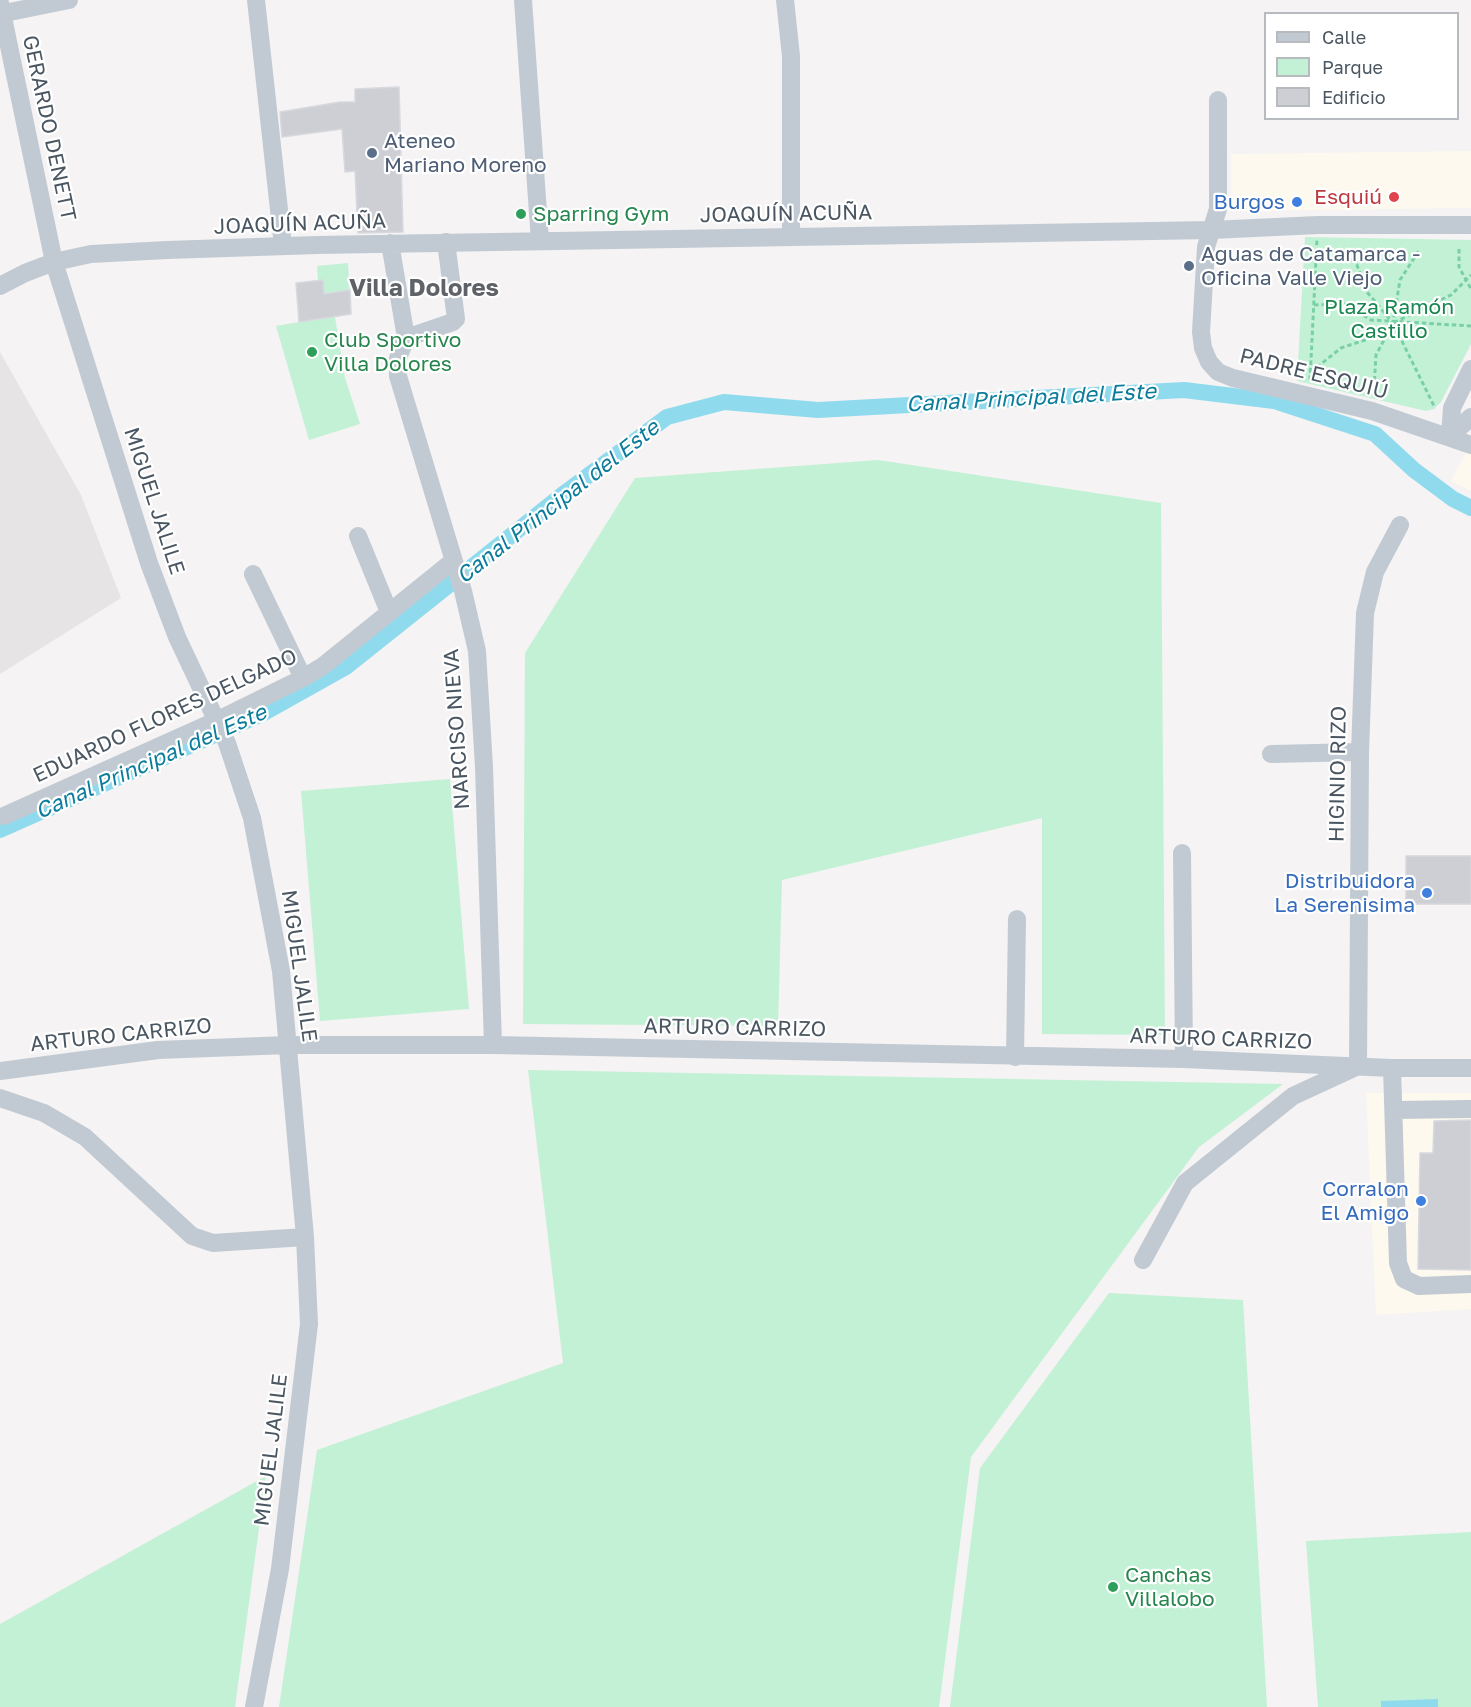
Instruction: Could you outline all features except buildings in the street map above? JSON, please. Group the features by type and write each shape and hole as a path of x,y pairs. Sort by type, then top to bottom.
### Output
{"street":[{"path":"1,11 69,0"},
{"path":"256,0 283,246"},
{"path":"523,0 540,241"},
{"path":"785,0 791,56 791,237"},
{"name":"GERARDO DENETT","path":"1,11 54,262"},
{"name":"PADRE ESQUIÚ","path":"1218,100 1218,209 1206,247 1201,332 1203,348 1209,362 1218,372 1233,378 1372,411 1471,445"},
{"name":"JOAQUÍN ACUÑA","path":"0,286 54,262 91,254 283,246 1212,230 1318,225 1471,225"},
{"path":"406,338 453,322 456,318 446,242"},
{"name":"NARCISO NIEVA","path":"390,243 406,338 398,358 398,376 463,591 477,651 484,767 493,1045"},
{"name":"MIGUEL JALILE","path":"54,262 149,563 177,637 227,742 252,818 280,971 305,1237 309,1324 280,1569 254,1707"},
{"path":"1449,436 1452,408 1471,369"},
{"path":"1449,436 1471,417"},
{"name":"HIGINIO RIZO","path":"1358,1066 1360,752 1365,613 1375,572 1400,525"},
{"path":"358,536 389,612"},
{"name":"EDUARDO FLORES DELGADO","path":"4,816 218,720 303,678 323,666 453,561"},
{"path":"253,574 303,678"},
{"path":"1271,753 1360,752"},
{"path":"1182,853 1184,1059"},
{"path":"1015,1057 1017,919"},
{"name":"ARTURO CARRIZO","path":"0,1071 158,1050 288,1046 493,1045 1184,1059 1392,1068 1471,1068"},
{"path":"1143,1260 1185,1183 1293,1096 1358,1066"},
{"path":"1392,1068 1398,1263 1404,1279 1419,1286 1471,1284"},
{"path":"0,1098 44,1113 85,1137 192,1236 213,1243 305,1237"},
{"path":"1394,1110 1471,1109"}],"path":[{"path":"1310,396 1318,225"},
{"path":"1340,249 1357,265 1367,292 1394,323 1449,436"},
{"path":"1374,388 1376,355 1394,323 1400,280 1420,249"},
{"path":"1459,249 1459,267 1471,289"},
{"path":"1311,372 1341,348 1365,340 1451,295 1465,278 1471,275"},
{"path":"1314,305 1345,304 1371,320 1471,326"}],"shaded area":[{"path":"1471,151 1471,208 1231,211 1231,154"},
{"path":"0,352 81,495 121,598 0,674"},
{"path":"1471,443 1471,491 1451,481"},
{"name":"Corralon El Amigo","path":"1366,1093 1471,1093 1471,1309 1376,1315"}],"green space":[{"name":"Plaza Ramón Castillo","path":"1305,237 1471,240 1471,344 1441,402 1434,409 1426,411 1297,381"},
{"name":"Club Sportivo Villa Dolores","path":"348,263 351,314 335,317 345,378 360,424 309,440 276,326 299,322 296,283 318,280 317,266"},
{"path":"878,460 1161,503 1165,1035 1042,1034 1042,818 782,880 778,1026 523,1024 525,653 635,478"},
{"path":"450,779 469,1009 320,1021 301,791"},
{"path":"528,1070 1283,1084 1199,1147 971,1457 939,1707 279,1707 317,1450 563,1363"},
{"name":"Canchas Villalobo","path":"1109,1293 1243,1300 1267,1707 950,1707 980,1468"},
{"path":"266,1476 235,1707 0,1707 0,1624"},
{"path":"1471,1532 1471,1707 1318,1707 1306,1541"}],"water":[{"path":"1438,1699 1438,1707 1381,1707 1381,1701"}],"waterway":[{"name":"Canal Principal del Este","path":"0,830 262,714 346,667 562,495 667,417 724,402 818,410 1184,390 1274,401 1375,434 1414,470 1453,499 1471,508"}],"place":[{"name":"Ateneo Mariano Moreno","path":"372,153"},
{"name":"Esquiú","path":"1394,197"},
{"name":"Burgos","path":"1297,202"},
{"name":"Sparring Gym","path":"521,214"},
{"name":"Aguas de Catamarca - Oficina Valle Viejo","path":"1189,266"},
{"name":"Club Sportivo Villa Dolores","path":"312,352"},
{"name":"Distribuidora La Serenisima","path":"1427,893"},
{"name":"Corralon El Amigo","path":"1421,1201"},
{"name":"Canchas Villalobo","path":"1113,1587"}],"district":[{"name":"Villa Dolores","path":"424,288"}]}
